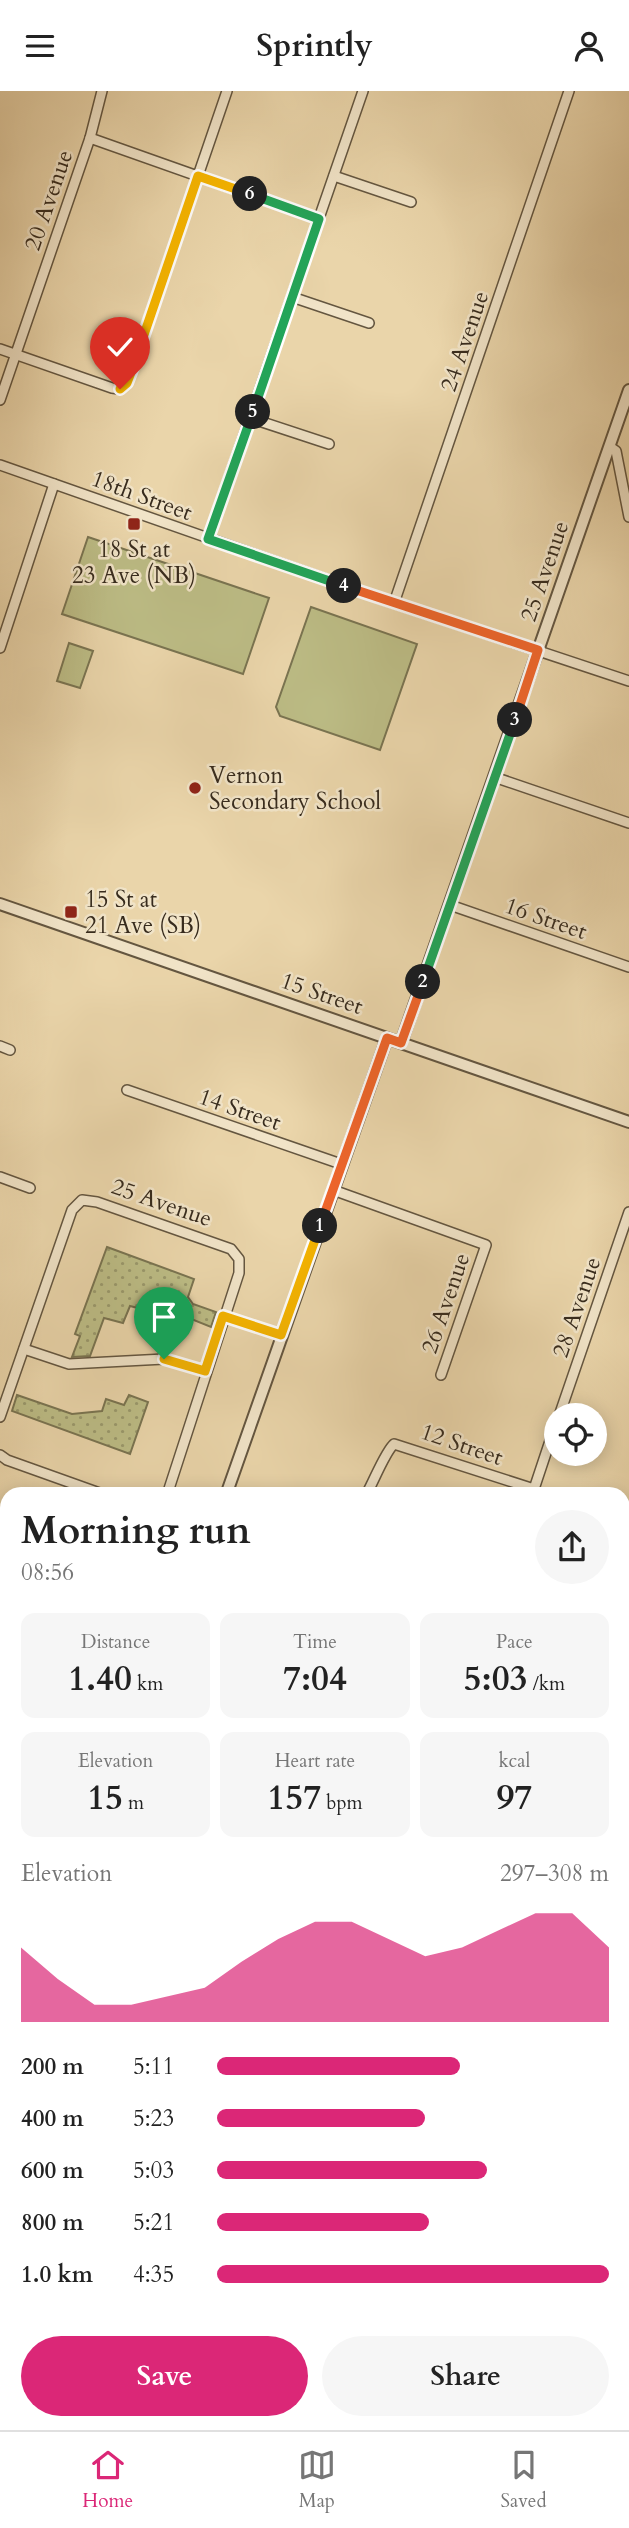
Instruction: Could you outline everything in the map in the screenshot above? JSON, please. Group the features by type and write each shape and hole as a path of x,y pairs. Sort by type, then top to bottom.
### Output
{"street":[{"name":"20 Avenue","path":"0,400 90,138 102,91"},
{"path":"0,349 112,388 120,389 127,383 227,91"},
{"path":"208,539 363,91"},
{"name":"24 Avenue","path":"394,603 569,91"},
{"path":"90,138 319,219"},
{"path":"334,176 411,202"},
{"path":"292,297 369,323"},
{"name":"25 Avenue","path":"401,1043 629,390"},
{"path":"250,418 329,444"},
{"path":"610,447 616,451 629,517"},
{"name":"18th Street","path":"0,465 394,603 629,681"},
{"path":"0,648 54,484"},
{"path":"494,777 629,823"},
{"name":"15 Street","path":"0,904 629,1122"},
{"name":"16 Street","path":"450,905 629,967"},
{"path":"229,1487 387,1038"},
{"path":"0,1046 10,1050"},
{"name":"14 Street","path":"127,1090 341,1164"},
{"path":"0,1177 30,1188"},
{"name":"26 Avenue","path":"333,1190 486,1245 441,1375"},
{"name":"25 Avenue","path":"0,1417 72,1210 82,1200 97,1202 231,1248 239,1259 239,1273 169,1487"},
{"name":"28 Avenue","path":"563,1403 629,1212"},
{"path":"223,1316 281,1335"},
{"path":"24,1349 69,1364 164,1359 205,1371"},
{"name":"12 Street","path":"371,1487 381,1470 387,1450 394,1444 519,1487"},
{"path":"0,1455 7,1460 83,1487"},
{"path":"535,1487 544,1459"}],"green space":[{"path":"88,537 269,598 243,674 62,614"},
{"path":"311,607 417,644 380,750 280,716 276,707"},
{"path":"69,643 93,651 80,688 57,681"},
{"path":"107,1247 194,1279 188,1297 193,1304 216,1312 211,1327 174,1312 172,1317 130,1306 123,1323 104,1318 90,1356 72,1357 80,1336 75,1334"},
{"path":"17,1395 72,1414 102,1411 106,1399 124,1405 129,1395 148,1402 130,1454 12,1411"}],"place":[{"name":"18 St at 23 Ave (NB)","path":"134,524"},
{"name":"Vernon Secondary School","path":"195,788"},
{"name":"15 St at 21 Ave (SB)","path":"71,912"}],"route":[{"path":"120,389 127,383 132,370 198,176 319,219 208,539 538,650 401,1043 387,1038 281,1335 223,1316 205,1371 164,1359"}]}
